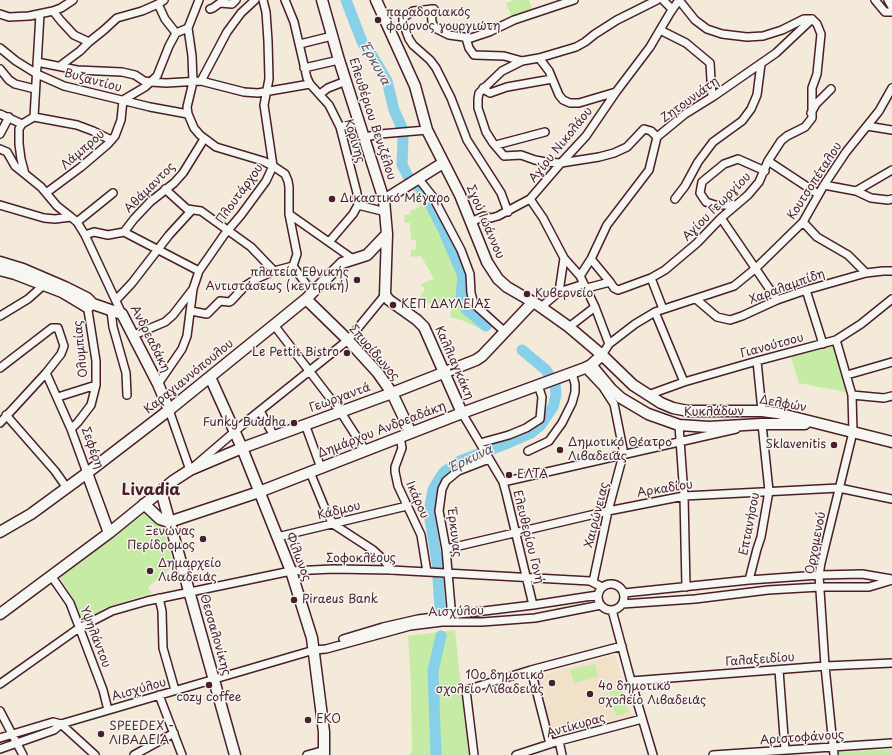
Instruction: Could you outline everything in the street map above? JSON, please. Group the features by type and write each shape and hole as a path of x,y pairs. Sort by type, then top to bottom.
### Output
{"main road":[{"name":"Ελευθέριου Βενιζέλου","path":"322,0 339,60 384,200 387,234 385,295"},
{"name":"Σγού Ιωάννου","path":"376,0 415,86 428,130 471,222 487,262 498,279 507,287 569,327 602,355 633,385 648,395"},
{"path":"384,200 443,163"},
{"name":"Καραγιαννόπουλου","path":"0,532 31,514 169,410 309,296 342,263 367,255 387,234"},
{"path":"0,262 23,269 62,292 122,314"},
{"path":"0,270 46,283"},
{"name":"Καλλιαγκάκη","path":"385,295 389,300 417,320 424,327 462,413"},
{"name":"Σπυρίδωνος","path":"309,296 378,373 392,393 411,433"},
{"name":"Γεωργαντά","path":"0,614 52,577 173,481 190,470 242,448 392,393 476,360 482,356 505,332 537,305"},
{"name":"Ανδρεαδάκη","path":"122,314 158,384 169,410"},
{"name":"Δημάρχου Ανδρεαδάκη","path":"169,522 259,492 538,384 572,373 588,366 602,355"},
{"name":"Κυκλάδων","path":"588,366 611,389 617,401 679,425 708,427 746,424 819,424"},
{"name":"Φίλωνος","path":"210,377 242,448 291,571 312,638 324,732 325,753"},
{"name":"Δελφών","path":"648,395 673,408 688,411 762,411 777,413 892,442"},
{"name":"Σεφέρη","path":"87,473 109,533"},
{"name":"Θεσσαλονίκης","path":"161,491 235,755"},
{"path":"144,504 160,519 169,522"}],"street":[{"path":"199,0 188,28 192,56 193,82 187,107 188,114 194,128 204,139 216,147 225,151 236,152 263,161 274,166 284,174 288,181 289,214 297,254 293,266"},
{"path":"210,9 220,3 232,4 236,0"},
{"path":"201,81 227,32 241,13 255,0"},
{"name":"Πλουτάρχου","path":"158,384 182,349 187,336 193,289 199,271 266,181 274,166 264,105 268,91 268,29 263,0"},
{"name":"Κορίνης","path":"285,0 294,22 304,68 310,84 329,105 340,127 358,204"},
{"path":"508,212 501,193 466,140 451,98 436,68 409,39 403,23 404,18 413,11 433,9 432,22 435,28 449,35 466,38 478,36 514,20 574,0"},
{"path":"657,0 617,20 576,47 539,58 522,61 510,66 502,71 479,93 478,108 486,132 504,156 521,155 535,160 561,163 614,153 627,147 644,129 651,131 658,137"},
{"path":"662,0 672,10"},
{"path":"679,0 694,20 707,29 722,34 747,38 763,36 782,30 804,19 812,19 817,24 821,34 817,74 812,88 811,113"},
{"name":"Αγίου Νικολάου","path":"580,276 564,258 543,218 530,199 586,136 616,92 650,47 679,0"},
{"path":"875,0 884,12 892,12"},
{"path":"888,0 892,7"},
{"path":"0,14 8,17 40,14 53,11 70,1"},
{"path":"60,66 80,51 88,42 117,18 142,11 161,2 165,19 176,33"},
{"path":"53,11 74,35 88,42"},
{"path":"34,117 40,14"},
{"name":"Ζητουνιάτη","path":"580,276 591,259 607,224 649,170 658,137 685,114 776,53 812,19"},
{"path":"123,100 151,82 157,76 176,33 188,28"},
{"path":"660,30 686,43 710,63 712,97"},
{"path":"300,44 332,36"},
{"path":"466,38 469,48 474,55 504,56 522,61"},
{"name":"Βυζαντίου","path":"0,48 36,74 64,86 150,107 188,114"},
{"path":"539,58 549,71 559,95 563,100 570,103 579,103 616,92"},
{"path":"304,68 339,60"},
{"path":"37,62 77,70 122,72 135,76 144,81 151,82 166,83 201,81 244,92 258,93 310,84"},
{"path":"675,199 685,186 698,162 713,142 742,121 751,109 757,95 761,64"},
{"path":"1,74 15,84 35,89"},
{"path":"483,88 490,92 507,87 552,79"},
{"path":"320,94 328,88 346,81"},
{"name":"Κουτσοπέταλου","path":"602,355 609,344 635,324 655,312 734,286 756,268 803,222 818,194 846,152 879,111 892,88"},
{"name":"Αγίου Γεωργίου","path":"610,282 614,288 621,290 651,278 665,270 697,243 721,218 748,195 759,182 768,161 781,141 787,136 805,127 812,118 811,113 820,100 832,89"},
{"name":"Λάμπρου","path":"46,193 81,167 111,140 119,126 123,100"},
{"path":"0,114 22,124"},
{"path":"0,134 9,117"},
{"path":"25,174 22,167 19,129 27,120 34,117 77,125 111,140"},
{"path":"340,127 359,122"},
{"path":"867,126 892,130"},
{"path":"364,137 380,134 428,130"},
{"path":"496,145 545,132"},
{"name":"Αθάμαντος","path":"124,232 150,202 183,174 204,139"},
{"name":"Ανδρεαδάκη","path":"0,149 7,152 15,166 41,187 58,206 77,222 85,235 122,314"},
{"path":"736,205 715,205 706,202 700,193 702,182 724,164 738,159 765,171"},
{"path":"768,161 818,194"},
{"path":"856,191 892,170"},
{"path":"418,178 433,197 461,250 470,274 471,293 474,304 505,332"},
{"path":"824,185 856,191 871,198 892,199"},
{"path":"165,189 187,209 201,212 251,247 274,272"},
{"path":"77,222 112,193"},
{"path":"471,222 484,216 492,218 508,212 530,199"},
{"path":"329,242 354,214 358,204 386,212"},
{"path":"0,205 44,218 55,219 70,216"},
{"path":"116,300 132,283 157,250 191,211"},
{"path":"289,214 353,259"},
{"path":"721,218 777,300"},
{"path":"803,222 817,237 848,255 866,274"},
{"path":"85,235 94,232 108,235 124,232 199,271"},
{"path":"559,292 564,258"},
{"path":"591,259 610,282"},
{"path":"191,311 207,314 217,302 223,300 229,302 231,301 251,283 274,272 293,266"},
{"path":"293,266 306,284 309,296"},
{"name":"Χαραλαμπίδη","path":"696,298 717,317 730,320 777,300 806,290 866,274 892,271"},
{"path":"580,276 595,307 609,344"},
{"path":"651,278 662,309"},
{"path":"537,305 546,298 559,292 610,282"},
{"path":"0,316 28,299 46,283"},
{"path":"134,335 165,322 173,315 193,289"},
{"path":"806,290 823,344"},
{"path":"190,470 348,340 385,295"},
{"name":"Γιανούτσου","path":"648,395 684,382 836,340 861,324 892,299"},
{"name":"Ολυμπίας","path":"71,429 91,405 96,384 96,361 89,303"},
{"path":"569,327 595,307"},
{"path":"111,311 113,327 126,373 127,395"},
{"path":"655,312 684,382"},
{"path":"274,325 340,411 366,450"},
{"path":"0,368 52,328 58,328 64,346 61,354 46,373 0,423"},
{"name":"Ορχομενού","path":"834,751 825,666 819,575 853,432 852,395 836,340"},
{"path":"757,361 762,411"},
{"path":"847,375 892,362"},
{"name":"Σεφέρη","path":"46,373 58,397 87,473"},
{"path":"528,451 549,441 562,423 572,403 575,392 575,384 572,373"},
{"path":"58,397 96,384"},
{"path":"480,444 526,428 540,419 542,397 538,384"},
{"path":"852,395 884,398 892,396"},
{"name":"Χαιρώνειας","path":"594,579 608,511 623,454 617,401"},
{"name":"Ανδρεαδάκη","path":"169,410 190,470"},
{"path":"260,411 274,436"},
{"name":"Ελευθερίου Γονή","path":"462,413 503,482 533,605"},
{"path":"6,415 55,471 67,488"},
{"path":"305,424 321,468"},
{"path":"503,482 740,428 746,424"},
{"name":"Επτανήσου","path":"749,580 761,537 769,491 762,424"},
{"path":"679,425 684,496 686,587"},
{"name":"Ικάρου","path":"400,437 402,448 395,467 398,486 406,506 421,535 429,572"},
{"name":"Έρκυνας","path":"451,618 446,549 439,511 440,495 444,484 451,475 488,457"},
{"path":"310,472 333,524 373,550 384,560 391,570"},
{"name":"Αρκαδίου","path":"446,549 608,511 684,496 839,488 892,499"},
{"name":"Κάδμου","path":"277,537 406,506"},
{"name":"Σοφοκλέους","path":"0,684 79,628 112,611 159,598 291,571 333,569 391,570 594,579"},
{"path":"624,593 749,580 819,575 862,574 892,579"},
{"name":"Υψηλάντου","path":"52,577 70,603 103,690 108,710"},
{"path":"594,579 604,586"},
{"path":"622,604 695,599 768,590 820,587 869,587 892,579"},
{"path":"610,584 621,588 624,593 622,604 618,608 612,610 604,608 598,600 598,595 604,586 610,584"},
{"name":"Αισχύλου","path":"0,749 54,730 61,724 314,650 325,645 383,627 418,619 451,618 598,595"},
{"path":"159,598 162,611 163,648 175,690"},
{"name":"Αισχύλου","path":"451,618 482,622 536,618 601,605"},
{"path":"612,610 653,755"},
{"path":"474,755 466,690 531,670 622,646"},
{"name":"Γαλαξειδίου","path":"631,681 825,666 892,663"},
{"path":"531,670 550,744"},
{"path":"778,670 785,750"},
{"path":"159,695 182,755"},
{"path":"0,711 22,754"},
{"name":"Αντίκυρας","path":"516,755 559,741 642,719"},
{"name":"Αισχύλου","path":"0,738 53,722 61,724"},
{"path":"61,724 95,755"},
{"path":"134,755 174,733"},
{"path":"559,741 562,755"},
{"name":"Αριστοφάνους","path":"713,755 785,750 834,751 892,743"},
{"path":"307,755 325,753"}],"shaded area":[{"name":"4ο δημοτικό σχολείο Λιβαδειάς","path":"615,655 633,719 553,741 534,677"}],"green space":[{"path":"515,0 529,0 532,9 511,16 506,3"},
{"path":"415,187 441,229 461,277 460,297 465,309 489,329 487,332 464,321 450,317 451,310 449,304 443,298 435,308 420,297 425,289 421,284 434,279 421,256 411,257 411,250 416,249 416,240 411,240 410,223 405,223 404,215 411,214 410,211 420,207 412,188"},
{"path":"835,345 844,374 846,392 799,383 791,357"},
{"path":"146,512 163,528 174,566 148,587 152,593 104,608 82,622 75,601 60,578"},
{"path":"455,630 469,755 410,755 412,749 411,684 408,636"},
{"path":"595,664 598,677 574,683 570,670"},
{"path":"621,689 628,712 616,716 609,692"},
{"path":"892,749 892,755 839,755 839,752"}],"waterway":[{"name":"Έρκυνα","path":"346,0 363,44 373,57 387,81 394,110 402,128"},
{"name":"Έρκυνα","path":"403,138 402,165 409,178"},
{"name":"Έρκυνα","path":"417,184 425,194 443,229 463,276 461,297 466,309 486,326"},
{"name":"Έρκυνα","path":"440,610 437,562 430,519 430,506 433,490 438,481 444,472 460,461 531,433 540,426 553,407 556,395 555,384 546,370 522,350"},
{"name":"Έρκυνα","path":"436,755 433,671 441,636"}],"place":[{"name":"παραδοσιακός φούρνος γουργιώτη","path":"378,20"},
{"name":"Δικαστικό Μέγαρο","path":"332,199"},
{"name":"πλατεία Εθνικής Αντιστάσεως (κεντρική)","path":"357,280"},
{"name":"Κυβερνείο","path":"527,294"},
{"name":"ΚΕΠ ΔΑΥΛΕΙΑΣ","path":"393,305"},
{"name":"Le Pettit Bistro","path":"347,353"},
{"name":"Funky Buddha","path":"294,423"},
{"name":"Sklavenitis","path":"834,445"},
{"name":"Δημοτικό Θέατρο Λιβαδειάς","path":"560,450"},
{"name":"ΕΛΤΑ","path":"509,475"},
{"name":"Ξενώνας Περίδρομος","path":"203,539"},
{"name":"Δημαρχείο Λιβαδειάς","path":"150,571"},
{"name":"Piraeus Bank","path":"294,600"},
{"name":"10ο δημοτικό σχολείο Λιβαδειάς","path":"552,683"},
{"name":"cozy coffee","path":"209,685"},
{"name":"4ο δημοτικό σχολείο Λιβαδειάς","path":"590,694"},
{"name":"EKO","path":"308,720"},
{"name":"SPEEDEX - ΛΙΒΑΔΕΙΑ","path":"101,734"}],"district":[{"name":"Livadia","path":"151,491"}]}
